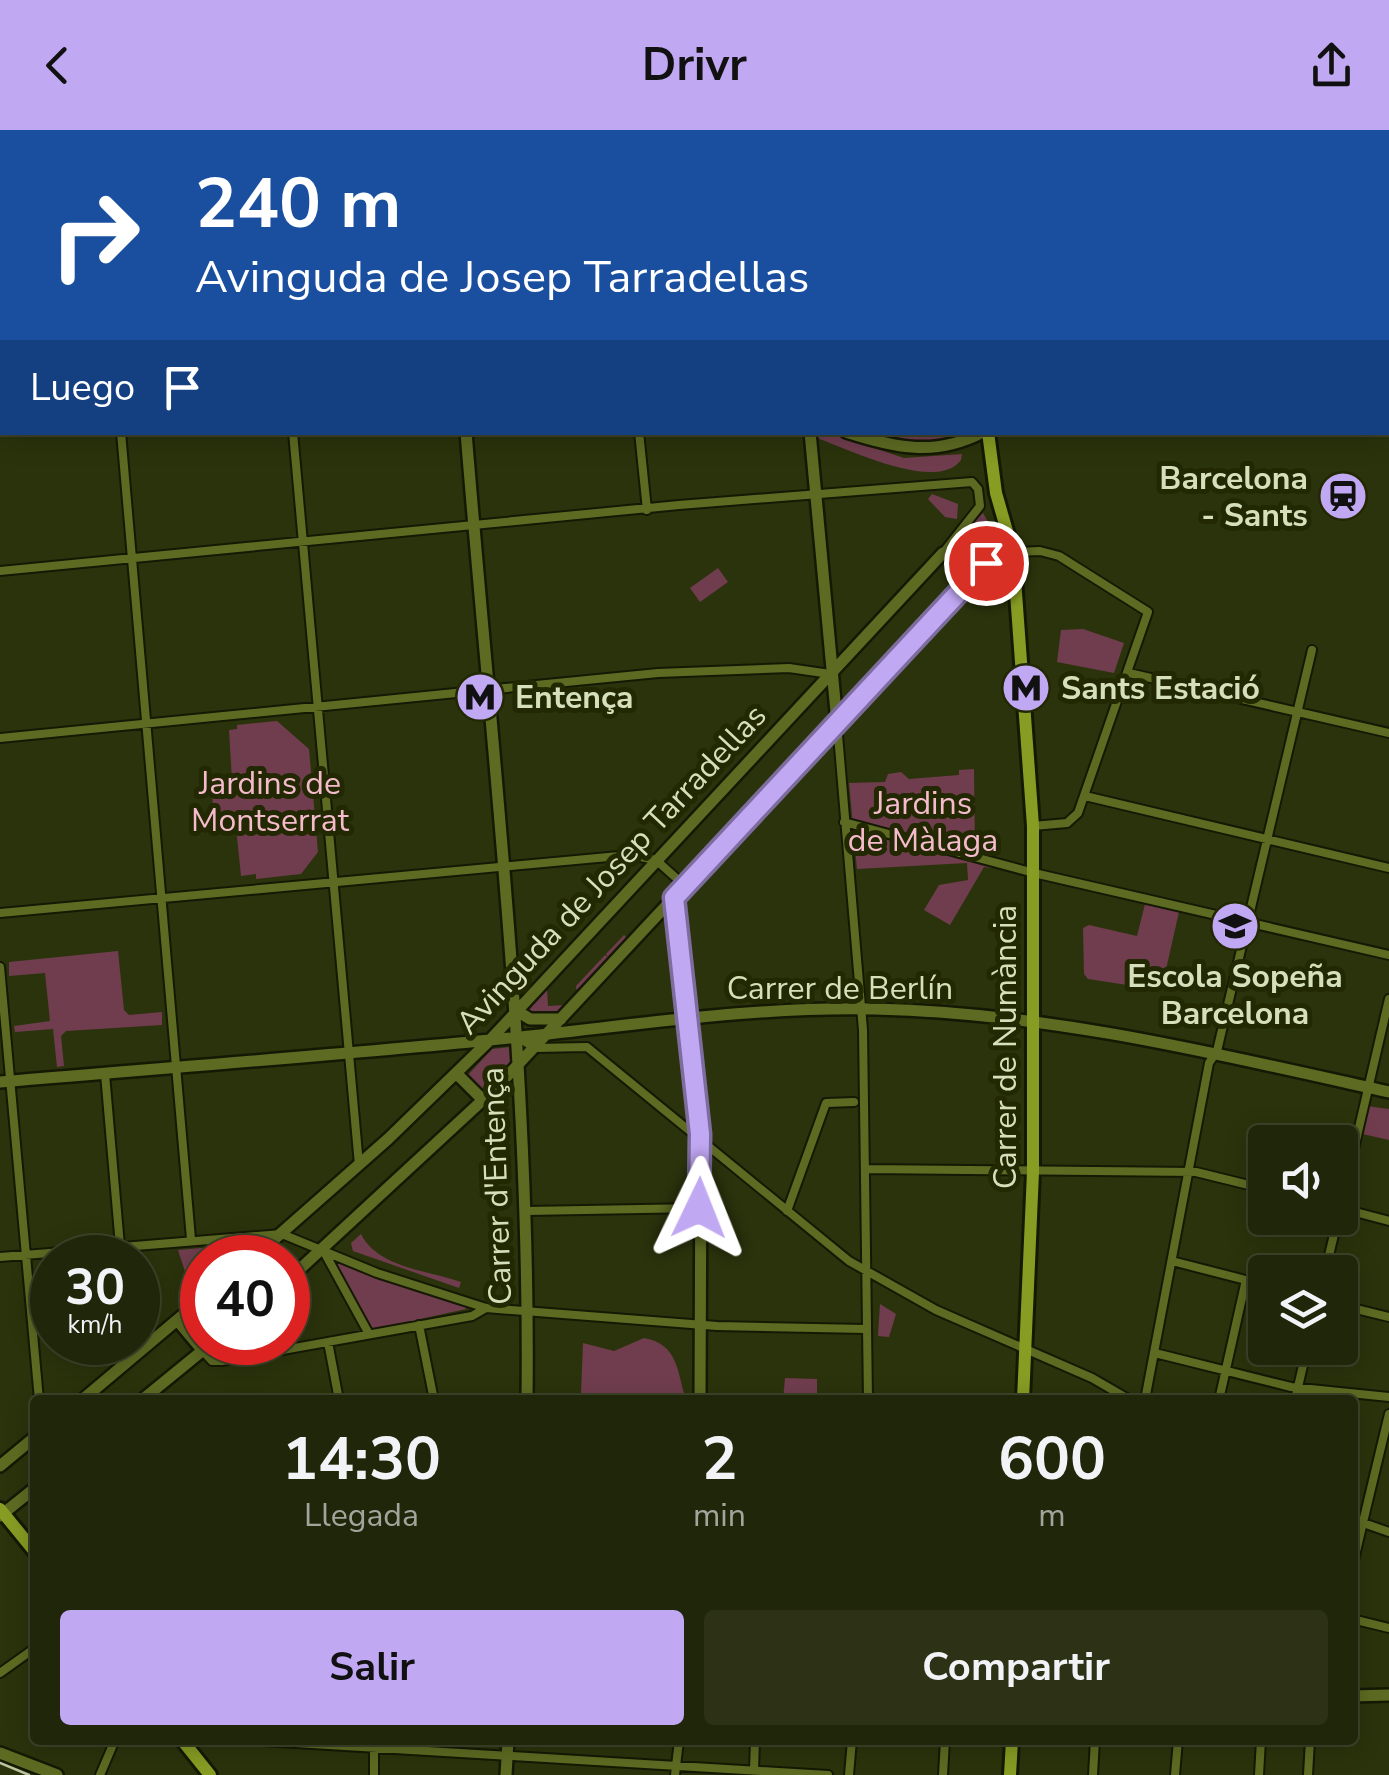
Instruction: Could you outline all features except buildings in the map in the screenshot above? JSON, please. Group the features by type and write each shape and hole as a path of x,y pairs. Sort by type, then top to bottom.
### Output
{"main road":[{"name":"Carrer d'Entença","path":"466,435 520,1064 528,1395"},
{"path":"810,435 837,724"},
{"path":"857,435 912,450 955,445 978,435"},
{"name":"Carrer de Numància","path":"986,435 1001,516 1013,552 1034,873 1032,1172 1024,1395"},
{"name":"Avinguda de Josep Tarradellas","path":"310,1261 520,1064 974,575 995,556 1013,552"},
{"path":"943,553 954,553 974,575"},
{"name":"Avinguda de Josep Tarradellas","path":"282,1234 490,1040 943,553"},
{"name":"Carrer de Berlín","path":"547,1034 689,1017 862,1009 1034,1021 1217,1050 1389,1092"},
{"path":"516,1011 530,1020 561,1019"},
{"path":"689,1017 701,1142 700,1395"},
{"name":"Avinguda de Josep Tarradellas","path":"518,1038 547,1034"},
{"path":"6,1082 518,1038"},
{"path":"456,1074 484,1101"},
{"path":"498,1086 521,1090"},
{"path":"88,1395 180,1318"},
{"path":"151,1395 186,1365"},
{"path":"0,1466 30,1442"},
{"path":"30,1492 1,1512 30,1546"},
{"path":"1358,1696 1389,1695"},
{"path":"186,1745 210,1775"},
{"path":"506,1775 507,1745"},
{"path":"1010,1775 1012,1745"},
{"path":"0,1753 58,1775"}],"street":[{"path":"122,435 191,1235"},
{"path":"292,435 332,881 352,1053 358,1165"},
{"path":"639,435 648,510"},
{"name":"Avinguda de Josep Tarradellas","path":"814,495 972,482 980,506 943,553"},
{"path":"0,571 814,495"},
{"path":"1013,552 1053,553 1148,612 1078,814 1068,823 1032,826"},
{"path":"1146,1395 1209,1064 1217,1050 1312,650"},
{"path":"0,738 658,673 789,668 830,674"},
{"path":"1128,673 1389,734"},
{"path":"837,724 862,1009 868,1395"},
{"path":"1085,796 1389,868"},
{"path":"844,822 1034,873 1389,955"},
{"path":"0,913 630,855 656,860 685,886"},
{"path":"674,898 689,1017"},
{"path":"0,967 6,1082 38,1395"},
{"path":"1358,1131 1389,999"},
{"path":"588,1046 592,1028"},
{"path":"518,1038 535,1048 588,1046 701,1142 865,1270 946,1315 1120,1395"},
{"path":"106,1074 119,1235"},
{"path":"787,1211 826,1103 854,1102"},
{"path":"866,1168 1188,1173 1248,1185"},
{"path":"526,1212 699,1208"},
{"path":"1358,1213 1389,1221"},
{"path":"264,1235 282,1234 377,1274 486,1308 703,1325 866,1329"},
{"path":"323,1250 369,1334"},
{"path":"0,1257 30,1254"},
{"path":"1172,1261 1246,1280 1220,1395"},
{"path":"310,1345 472,1316 486,1308"},
{"path":"1358,1309 1389,1317"},
{"path":"419,1324 433,1395"},
{"path":"328,1342 338,1395"},
{"path":"1155,1353 1298,1388 1389,1397"},
{"path":"1296,1395 1303,1365"},
{"path":"1358,1544 1389,1414"},
{"path":"1358,1522 1389,1532"},
{"path":"1358,1620 1389,1628"},
{"path":"0,1672 30,1651"},
{"path":"100,1775 113,1745"},
{"path":"374,1745 374,1775"},
{"path":"396,1745 676,1770 832,1775"},
{"path":"676,1770 678,1745"},
{"path":"753,1772 756,1745"},
{"path":"849,1775 852,1745"},
{"path":"944,1775 946,1745"},
{"path":"1094,1775 1096,1745"},
{"path":"1175,1775 1178,1745"},
{"path":"1259,1775 1261,1745"},
{"path":"1308,1775 1310,1745"}],"green space":[{"path":"835,435 904,458 962,454 961,460 949,469 913,470 817,438"},
{"path":"884,435 956,435 961,439 927,443"},
{"path":"932,494 958,504 957,519 945,517 928,499"},
{"path":"983,513 996,536 985,554 963,533"},
{"path":"718,568 728,582 700,602 690,588"},
{"path":"1083,629 1124,643 1114,673 1057,662 1061,630"},
{"name":"Jardins de Montserrat","path":"277,721 309,749 318,852 301,874 256,879 256,874 241,876 236,827 215,829 211,782 232,780 229,730 237,729 237,725"},
{"name":"Jardins de Màlaga","path":"974,769 975,854 995,861 992,868 984,867 950,925 924,910 939,885 968,880 967,863 857,869 849,783 885,782 888,774 901,772 909,779 959,775 959,770"},
{"path":"1145,904 1179,912 1162,987 1136,980 1134,986 1088,979 1084,974 1083,928 1089,925 1137,936"},
{"path":"624,935 628,939 577,993 576,986 605,955 608,957 606,954"},
{"path":"118,951 124,1010 129,1015 162,1012 162,1025 66,1031 61,1036 64,1066 57,1067 53,1029 15,1032 14,1026 50,1021 45,973 9,976 9,962"},
{"path":"547,988 548,1006 566,1005 556,1016 530,1015 529,1008"},
{"path":"511,1047 513,1062 485,1091 467,1076 492,1049"},
{"path":"1366,1106 1389,1109 1389,1140 1358,1133"},
{"path":"361,1234 391,1261 461,1282 459,1288 353,1251 351,1243"},
{"path":"337,1262 466,1309 370,1330 335,1266"},
{"path":"880,1304 896,1314 889,1337 878,1336"},
{"path":"644,1338 664,1346 675,1361 685,1395 582,1395 583,1343 614,1351"},
{"path":"785,1378 817,1379 817,1395 783,1395"}],"tram line":[{"path":"0,1763 29,1775"}],"place":[{"name":"Barcelona - Sants","path":"1343,496"},
{"name":"Sants Estació","path":"1026,688"},
{"name":"Entença","path":"480,697"},
{"name":"Escola Sopeña Barcelona","path":"1235,926"}],"route":[{"path":"699,1208 700,1134 674,898 986,563"}]}
